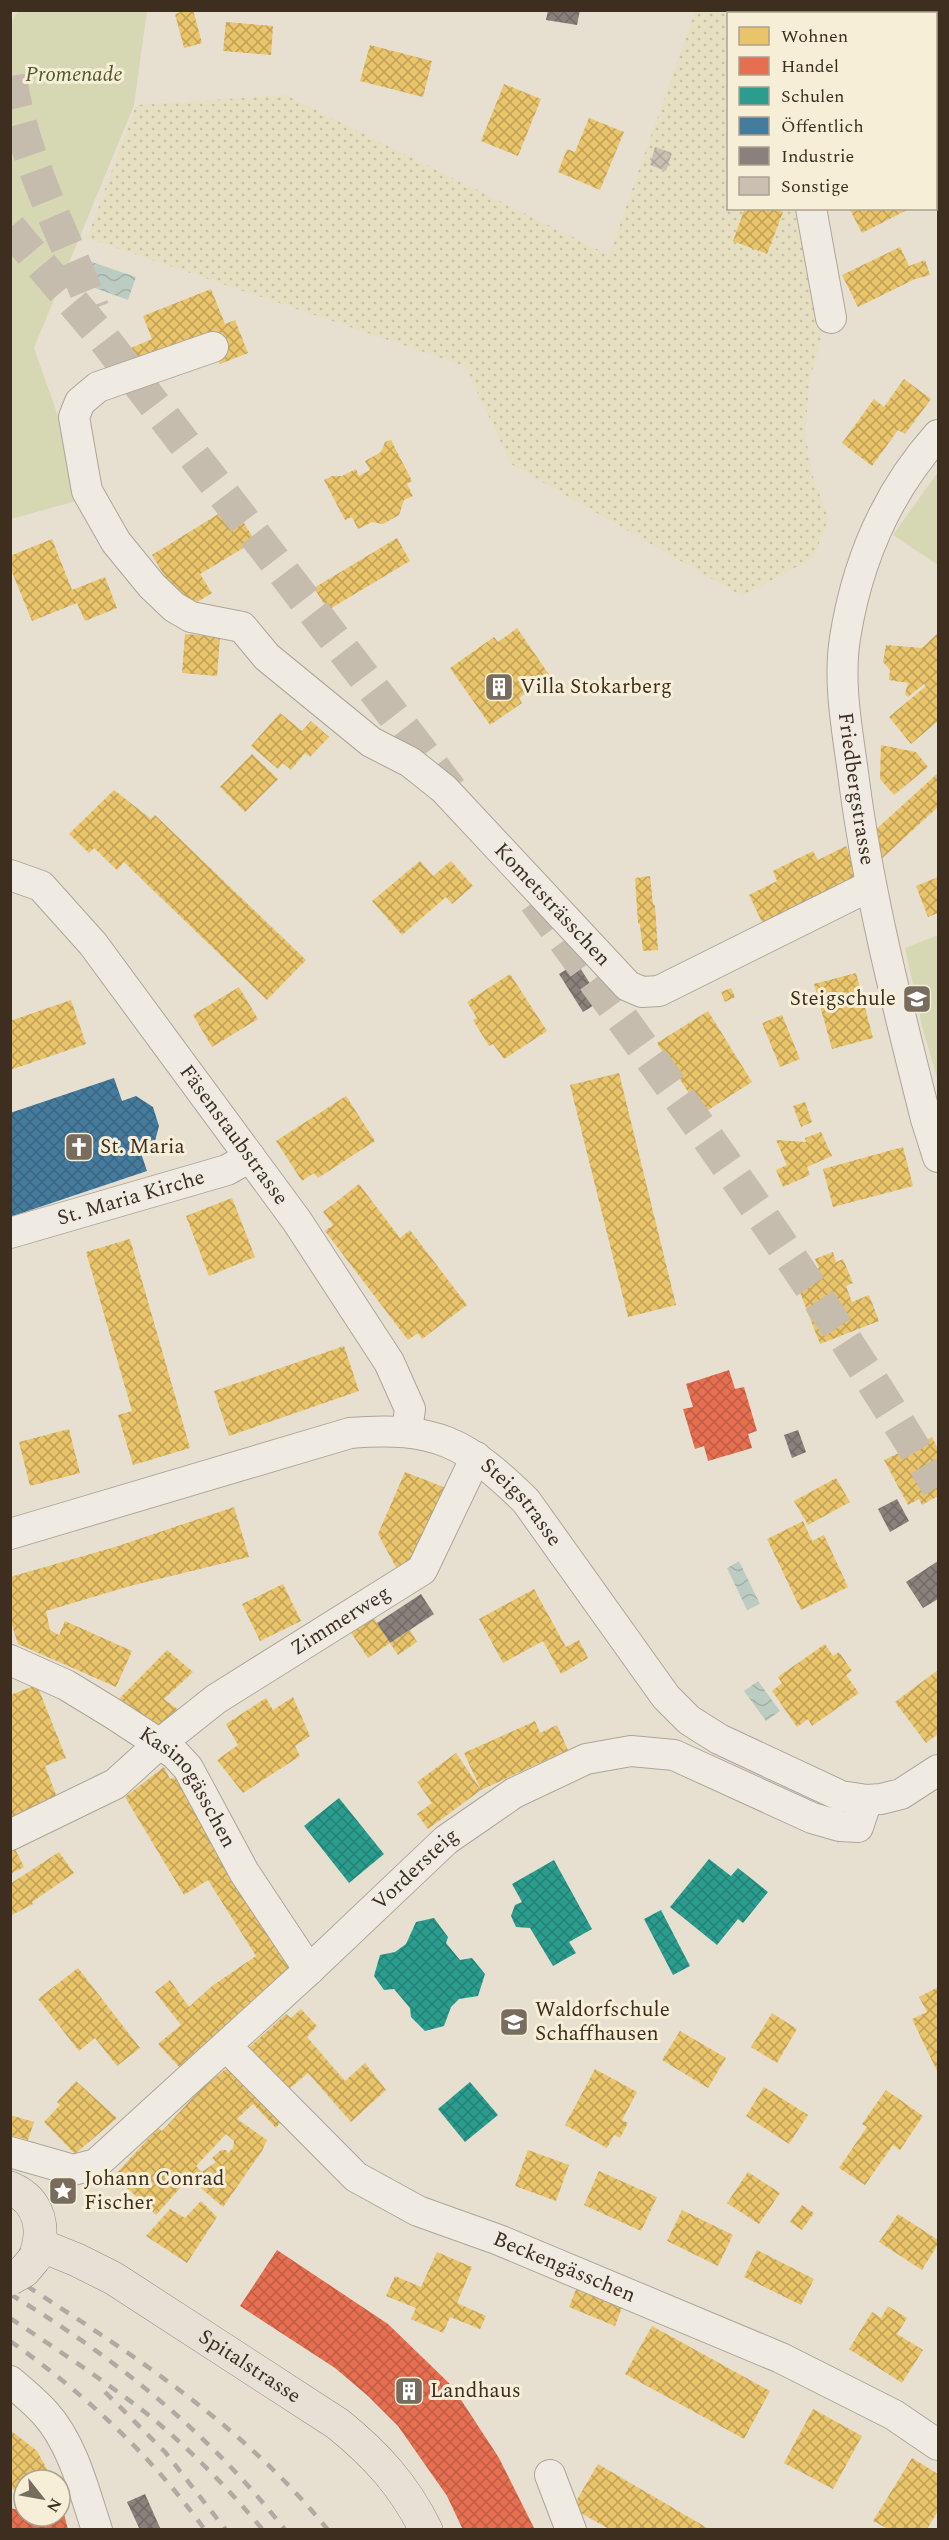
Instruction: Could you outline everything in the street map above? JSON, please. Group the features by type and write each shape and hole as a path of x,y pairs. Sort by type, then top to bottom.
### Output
{"main road":[{"path":"10,2187 20,2192 34,2207 42,2231 28,2261"},
{"name":"Spitalstrasse","path":"28,2261 77,2260 113,2278 338,2424 371,2450 395,2480 426,2529"}],"street":[{"path":"811,210 831,318"},
{"name":"Kometsträsschen","path":"213,347 98,387 80,402 74,417 87,491 116,542 152,586 174,607 191,617 242,627 267,657 371,742 410,762 444,789 615,973 634,990 659,991 870,886"},
{"name":"Friedbergstrasse","path":"939,435 922,453 888,504 871,540 857,581 845,639 842,688 860,833 870,886 923,1108 939,1157"},
{"name":"Fäsenstaubstrasse","path":"10,875 41,886 93,945 297,1221 389,1362 410,1409 407,1431"},
{"name":"St. Maria Kirche","path":"10,1233 227,1170 250,1157"},
{"name":"Steigstrasse","path":"10,1534 350,1433 407,1431 434,1436 476,1457 501,1476 526,1501 666,1697 689,1720 719,1739 842,1796 867,1800 901,1794 939,1770"},
{"name":"Zimmerweg","path":"10,1835 116,1784 158,1745 216,1699 422,1570 476,1457"},
{"name":"Kasinogässchen","path":"10,1660 66,1685 175,1754 188,1768 244,1872 309,1970"},
{"name":"Vordersteig","path":"10,2152 73,2170 96,2164 309,1970 446,1840 514,1794 586,1759 631,1751 674,1755 812,1818 840,1826 858,1827 867,1800"},
{"name":"Beckengässchen","path":"226,2046 356,2177 418,2211 499,2240 781,2358 894,2415 939,2445"},
{"path":"10,2381 46,2414 62,2436 97,2529"},
{"path":"550,2475 572,2529"}],"shaded area":[{"path":"695,11 738,12 727,12 727,210 795,210 824,331 810,378 805,433 813,477 829,519 813,558 742,596 511,464 465,366 87,238 136,105 286,95 609,255"}],"green space":[{"name":"Promenade","path":"18,11 147,11 134,105 34,348 87,498 11,519 11,23"},
{"path":"938,472 938,565 893,535"},
{"path":"938,935 938,1081 922,1026 905,948"}],"water":[{"path":"83,259 136,277 128,300 76,281"},
{"path":"739,1561 760,1604 747,1610 727,1568"},
{"path":"758,1681 780,1711 766,1721 744,1691"}],"building: Wohnen":[{"path":"193,10 202,43 184,48 175,14"},
{"path":"226,22 273,26 271,55 223,51"},
{"path":"370,45 432,61 423,97 360,81"},
{"path":"504,84 541,99 518,156 481,141"},
{"path":"589,118 624,132 600,190 558,172 567,149 575,152"},
{"path":"744,210 783,212 767,254 733,241"},
{"path":"850,210 907,210 862,233"},
{"path":"900,247 909,266 925,260 930,275 915,279 858,307 842,275"},
{"path":"211,289 225,324 235,320 248,353 220,364 210,338 131,369 124,351 152,339 143,316"},
{"path":"904,379 931,399 905,434 898,430 872,466 842,443 874,399 884,407"},
{"path":"391,440 412,481 407,484 413,496 404,500 399,515 383,524 372,522 358,529 352,517 345,520 324,480 332,476 342,476 356,469 359,476 370,470 365,461 381,452 385,442"},
{"path":"233,505 255,541 200,574 212,593 189,607 178,588 173,590 152,555"},
{"path":"397,538 410,561 328,610 314,588"},
{"path":"52,539 72,590 105,577 117,608 85,621 77,603 32,621 10,567 10,556"},
{"name":"Villa Stokarberg","path":"517,628 550,676 519,698 522,703 490,725 450,668 494,637 498,642"},
{"path":"938,633 938,721 911,744 889,717 926,686 924,684 908,697 905,694 908,683 889,680 890,670 883,662 886,645 922,648"},
{"path":"185,634 220,637 217,676 182,673"},
{"path":"280,713 302,731 311,721 329,737 310,757 305,753 291,770 283,763 278,769 251,746"},
{"path":"881,745 916,752 928,767 894,795 880,779"},
{"path":"252,754 278,779 245,812 220,787"},
{"path":"938,773 938,807 878,862 872,833"},
{"path":"114,790 151,819 155,815 306,960 267,1000 124,862 117,870 94,848 89,853 69,834"},
{"path":"846,846 862,879 765,928 749,895 777,881 773,871 813,851 818,860"},
{"path":"420,861 433,876 451,861 473,886 452,904 446,897 402,935 372,901"},
{"path":"650,876 658,950 643,951 638,923 635,878"},
{"path":"938,877 938,913 928,917 916,886"},
{"path":"856,973 873,1038 832,1049 814,984"},
{"path":"510,974 547,1031 504,1059 493,1044 489,1046 473,1020 477,1018 467,1002"},
{"path":"239,987 258,1019 212,1047 193,1015"},
{"path":"731,988 735,997 725,1002 721,992"},
{"path":"71,1000 86,1044 10,1070 10,1021"},
{"path":"708,1011 752,1082 702,1114 657,1043"},
{"path":"782,1015 800,1059 780,1067 762,1023"},
{"path":"619,1073 676,1305 628,1317 570,1085"},
{"path":"346,1096 375,1141 318,1178 314,1173 302,1181 276,1141"},
{"path":"805,1102 812,1122 801,1127 793,1106"},
{"path":"821,1132 832,1156 807,1167 810,1175 783,1187 776,1170 787,1165 776,1140 806,1142 805,1138"},
{"path":"903,1147 913,1186 833,1207 823,1169"},
{"path":"359,1184 400,1238 410,1230 467,1305 422,1339 418,1333 408,1340 325,1231 333,1225 323,1212"},
{"path":"232,1198 255,1257 209,1276 186,1216"},
{"path":"130,1239 190,1448 133,1465 118,1415 132,1411 86,1252"},
{"path":"833,1252 836,1262 843,1259 853,1283 846,1286 852,1302 869,1295 879,1321 820,1344 794,1277 819,1268 815,1259"},
{"path":"344,1346 359,1391 229,1436 214,1391"},
{"path":"69,1429 80,1473 30,1486 19,1442"},
{"path":"932,1437 938,1449 938,1496 922,1505 919,1499 908,1505 884,1460"},
{"path":"405,1472 451,1490 427,1548 398,1571 378,1534"},
{"path":"836,1478 850,1502 808,1525 794,1501"},
{"path":"234,1507 249,1557 130,1586 46,1611 50,1630 59,1635 65,1621 132,1651 116,1687 18,1644 10,1619 10,1577 115,1547"},
{"path":"803,1521 812,1541 824,1535 848,1587 801,1610 767,1539"},
{"path":"283,1584 301,1621 260,1641 242,1604"},
{"path":"534,1589 566,1647 579,1640 588,1658 561,1674 543,1641 503,1663 479,1619"},
{"path":"369,1610 390,1643 368,1658 346,1625"},
{"path":"410,1630 417,1642 398,1655 390,1643"},
{"path":"825,1644 833,1656 839,1652 852,1671 846,1675 859,1693 812,1726 808,1719 797,1727 772,1691 782,1683 778,1677"},
{"path":"167,1650 193,1672 164,1699 184,1714 162,1730 117,1701"},
{"path":"938,1670 938,1734 926,1743 895,1702"},
{"path":"37,1685 66,1758 45,1766 58,1800 10,1819 10,1695"},
{"path":"293,1697 310,1736 295,1746 300,1756 243,1793 217,1760 238,1745 226,1724 266,1698 273,1710"},
{"path":"535,1721 540,1733 557,1725 568,1750 481,1790 464,1753"},
{"path":"456,1753 481,1790 428,1829 417,1814 432,1803 417,1782"},
{"path":"164,1767 170,1779 177,1777 294,1964 181,2069 158,2044 181,2025 155,1992 170,1980 189,2007 212,1986 256,1956 208,1880 184,1895 125,1797"},
{"path":"13,1845 24,1867 10,1874 10,1846"},
{"path":"59,1852 74,1873 32,1902 33,1904 10,1916 10,1884"},
{"path":"78,1968 140,2048 117,2066 95,2038 79,2051 38,1999"},
{"path":"938,1987 938,2073 912,2019 927,2012 919,1997"},
{"path":"301,2009 317,2026 307,2037 345,2081 365,2063 386,2090 351,2122 308,2073 282,2095 242,2054 286,2014 291,2018"},
{"path":"772,2013 797,2029 777,2063 751,2047"},
{"path":"680,2031 726,2058 708,2088 662,2060"},
{"path":"233,2063 286,2115 276,2128 253,2104 237,2119 267,2140 262,2151 223,2207 189,2178 156,2215 114,2176 158,2128 162,2131 201,2089","holes":["226,2134 234,2141 233,2148 228,2153 226,2150 221,2150 212,2158 216,2162 202,2172 196,2166"]},
{"path":"595,2069 637,2092 622,2120 628,2123 620,2138 614,2135 607,2148 565,2125"},
{"path":"76,2081 117,2118 75,2154 44,2122 60,2105 57,2102"},
{"path":"764,2087 808,2115 789,2144 746,2116"},
{"path":"886,2090 923,2116 900,2150 893,2145 865,2185 839,2168 867,2127 862,2124"},
{"path":"10,2115 34,2122 28,2140 10,2135"},
{"path":"528,2150 569,2165 556,2201 515,2186"},
{"path":"599,2171 657,2197 641,2231 584,2205"},
{"path":"748,2172 780,2193 759,2224 727,2203"},
{"path":"201,2201 217,2217 187,2263 146,2236 170,2209 185,2218"},
{"path":"802,2205 814,2213 802,2230 790,2222"},
{"path":"682,2210 733,2235 718,2266 667,2241"},
{"path":"898,2214 938,2240 938,2244 922,2270 879,2242"},
{"path":"757,2250 814,2279 801,2305 744,2277"},
{"path":"437,2252 472,2267 457,2303 486,2316 480,2329 450,2317 443,2333 411,2319 416,2308 386,2296 395,2276 421,2287"},
{"path":"577,2287 623,2305 615,2326 569,2307"},
{"path":"888,2306 907,2318 897,2334 923,2350 902,2383 849,2349 872,2312 881,2318"},
{"path":"652,2326 770,2391 744,2439 625,2374"},
{"path":"813,2409 862,2436 833,2489 784,2463"},
{"path":"10,2430 37,2451 46,2468 12,2468 12,2489 10,2487"},
{"path":"912,2458 938,2474 938,2511 927,2529 888,2529 873,2521"},
{"path":"598,2464 709,2529 609,2529 572,2508"}],"building: Handel":[{"path":"729,1370 735,1389 744,1387 757,1431 748,1434 752,1448 708,1461 704,1446 695,1449 683,1409 693,1407 686,1384"},
{"name":"Landhaus","path":"277,2250 388,2324 452,2386 499,2458 535,2530 463,2530 447,2496 398,2426 335,2368 240,2306"},
{"path":"10,2508 12,2508 12,2528 68,2528 68,2530 10,2528"}],"building: Schulen":[{"path":"339,1798 384,1854 349,1883 304,1826"},
{"path":"709,1859 731,1876 738,1868 768,1892 743,1923 738,1919 717,1945 670,1907"},
{"path":"554,1860 592,1929 569,1942 576,1953 553,1966 530,1928 516,1927 511,1916 515,1905 522,1902 512,1884"},
{"path":"661,1910 690,1966 673,1975 644,1919"},
{"path":"434,1918 448,1937 446,1943 460,1960 472,1958 485,1974 478,1996 459,1999 451,2007 444,2026 425,2031 411,2017 410,2008 394,1989 384,1990 374,1976 380,1955 395,1952 406,1944 416,1922"},
{"path":"470,2082 498,2115 465,2142 438,2109"}],"building: Öffentlich":[{"name":"St. Maria","path":"114,1078 122,1101 136,1096 153,1107 159,1126 154,1145 140,1150 147,1171 10,1217 10,1113"}],"building: Industrie":[{"path":"548,10 580,10 577,25 546,20"},
{"path":"577,963 601,1001 583,1012 559,974"},
{"path":"798,1430 806,1452 792,1458 784,1435"},
{"path":"897,1499 909,1521 890,1532 878,1509"},
{"path":"938,1561 938,1599 923,1608 906,1582"},
{"path":"421,1594 434,1614 390,1643 377,1623"},
{"path":"145,2494 161,2530 140,2530 127,2502"}],"building: Sonstige":[{"path":"655,147 672,153 666,171 650,165"}],"tunnel":[{"path":"10,76 16,107 34,166 93,309"},
{"path":"10,228 104,339 451,790"},
{"path":"535,901 641,1044 744,1189 843,1337 938,1487"}],"railway":[{"path":"10,2275 96,2331 180,2390 258,2455 328,2530"},
{"path":"10,2294 86,2344 158,2399 225,2461 285,2530"},
{"path":"10,2318 113,2388 162,2426 207,2468 263,2530"},
{"path":"10,2341 64,2382 140,2451 205,2530"},
{"path":"105,2392 165,2452 226,2530"}],"place":[{"name":"Villa Stokarberg","path":"499,687"},
{"name":"Steigschule","path":"917,999"},
{"name":"St. Maria","path":"79,1147"},
{"name":"Waldorfschule Schaffhausen","path":"514,2022"},
{"name":"Johann Conrad Fischer","path":"63,2191"},
{"name":"Landhaus","path":"409,2391"}]}
